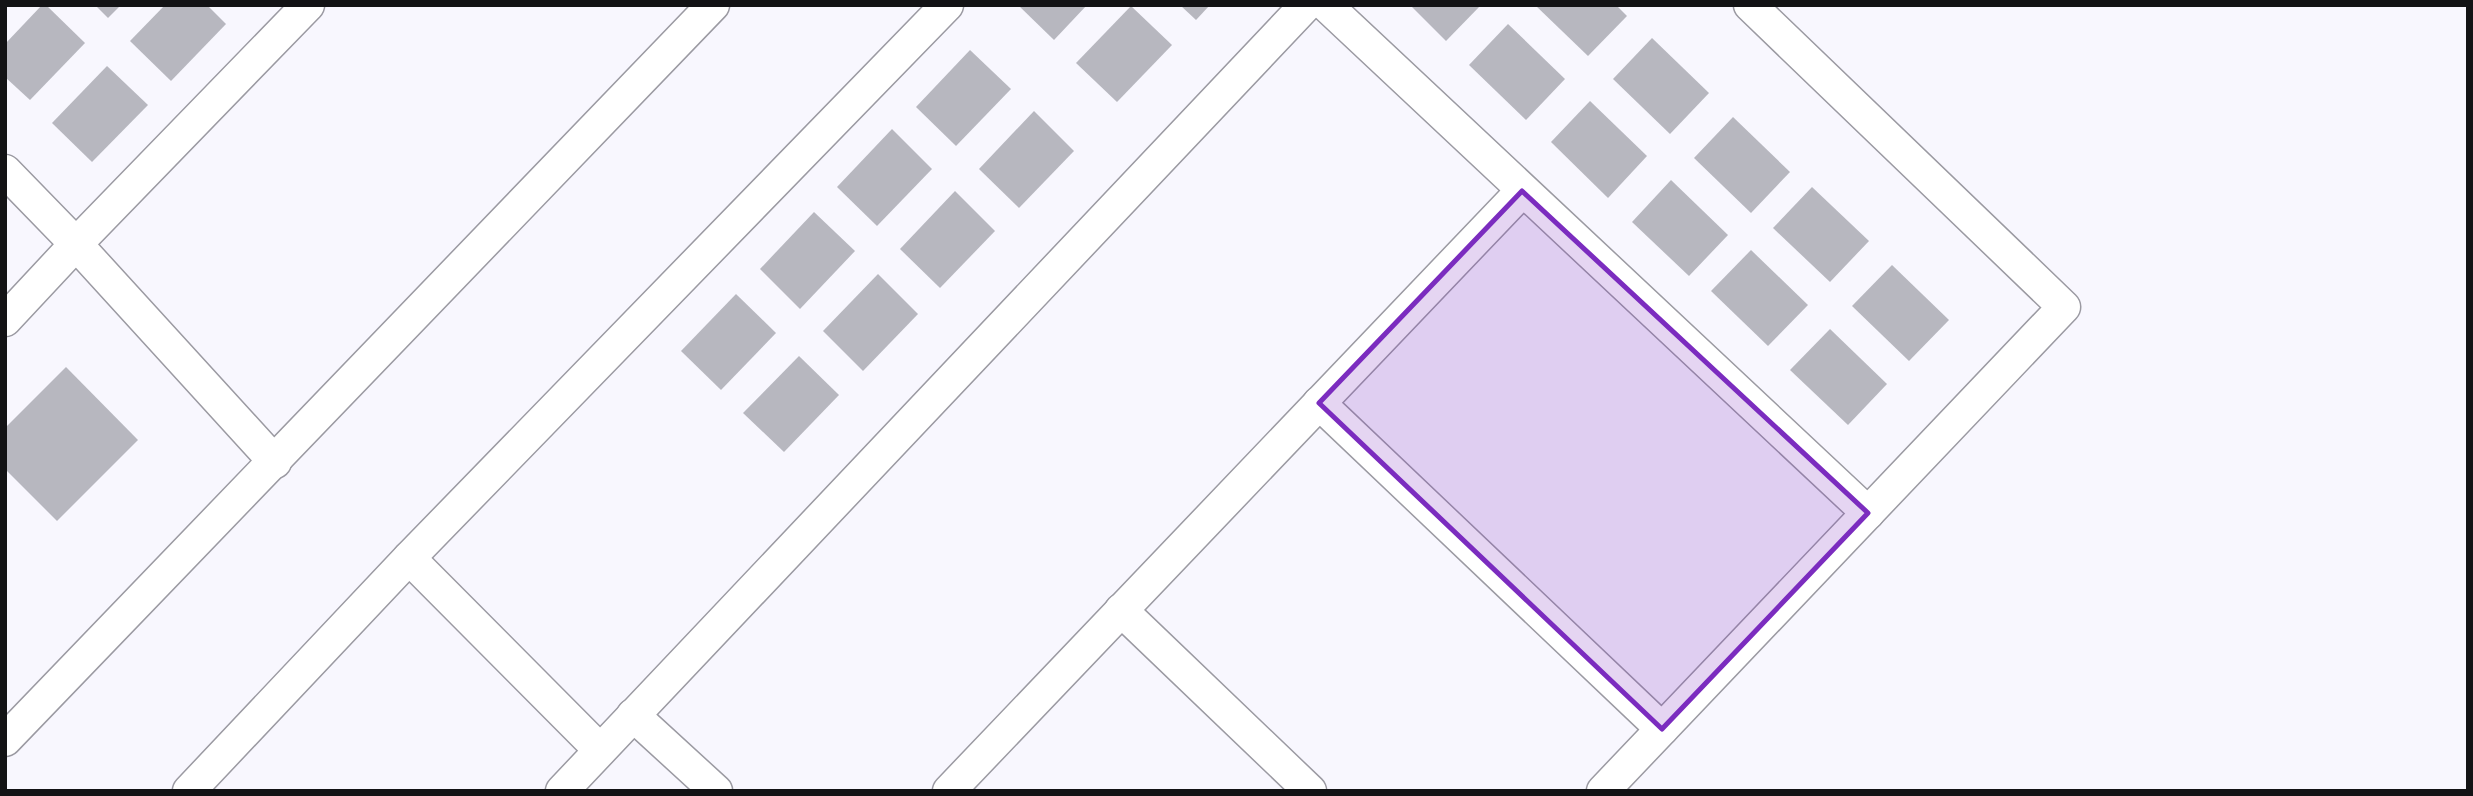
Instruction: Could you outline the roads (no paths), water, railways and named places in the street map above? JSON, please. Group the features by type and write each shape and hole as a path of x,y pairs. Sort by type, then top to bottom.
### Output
{"street":[{"path":"5,320 308,5"},
{"path":"5,740 713,5"},
{"path":"189,791 409,558 947,5"},
{"path":"562,791 1306,5"},
{"path":"1326,5 1868,513"},
{"path":"1603,791 2064,307 1750,5"},
{"path":"5,171 76,244 275,462"},
{"path":"949,791 1522,191"},
{"path":"1319,403 1662,729"},
{"path":"409,558 600,750"},
{"path":"1121,610 1310,791"},
{"path":"633,716 716,791"}]}
